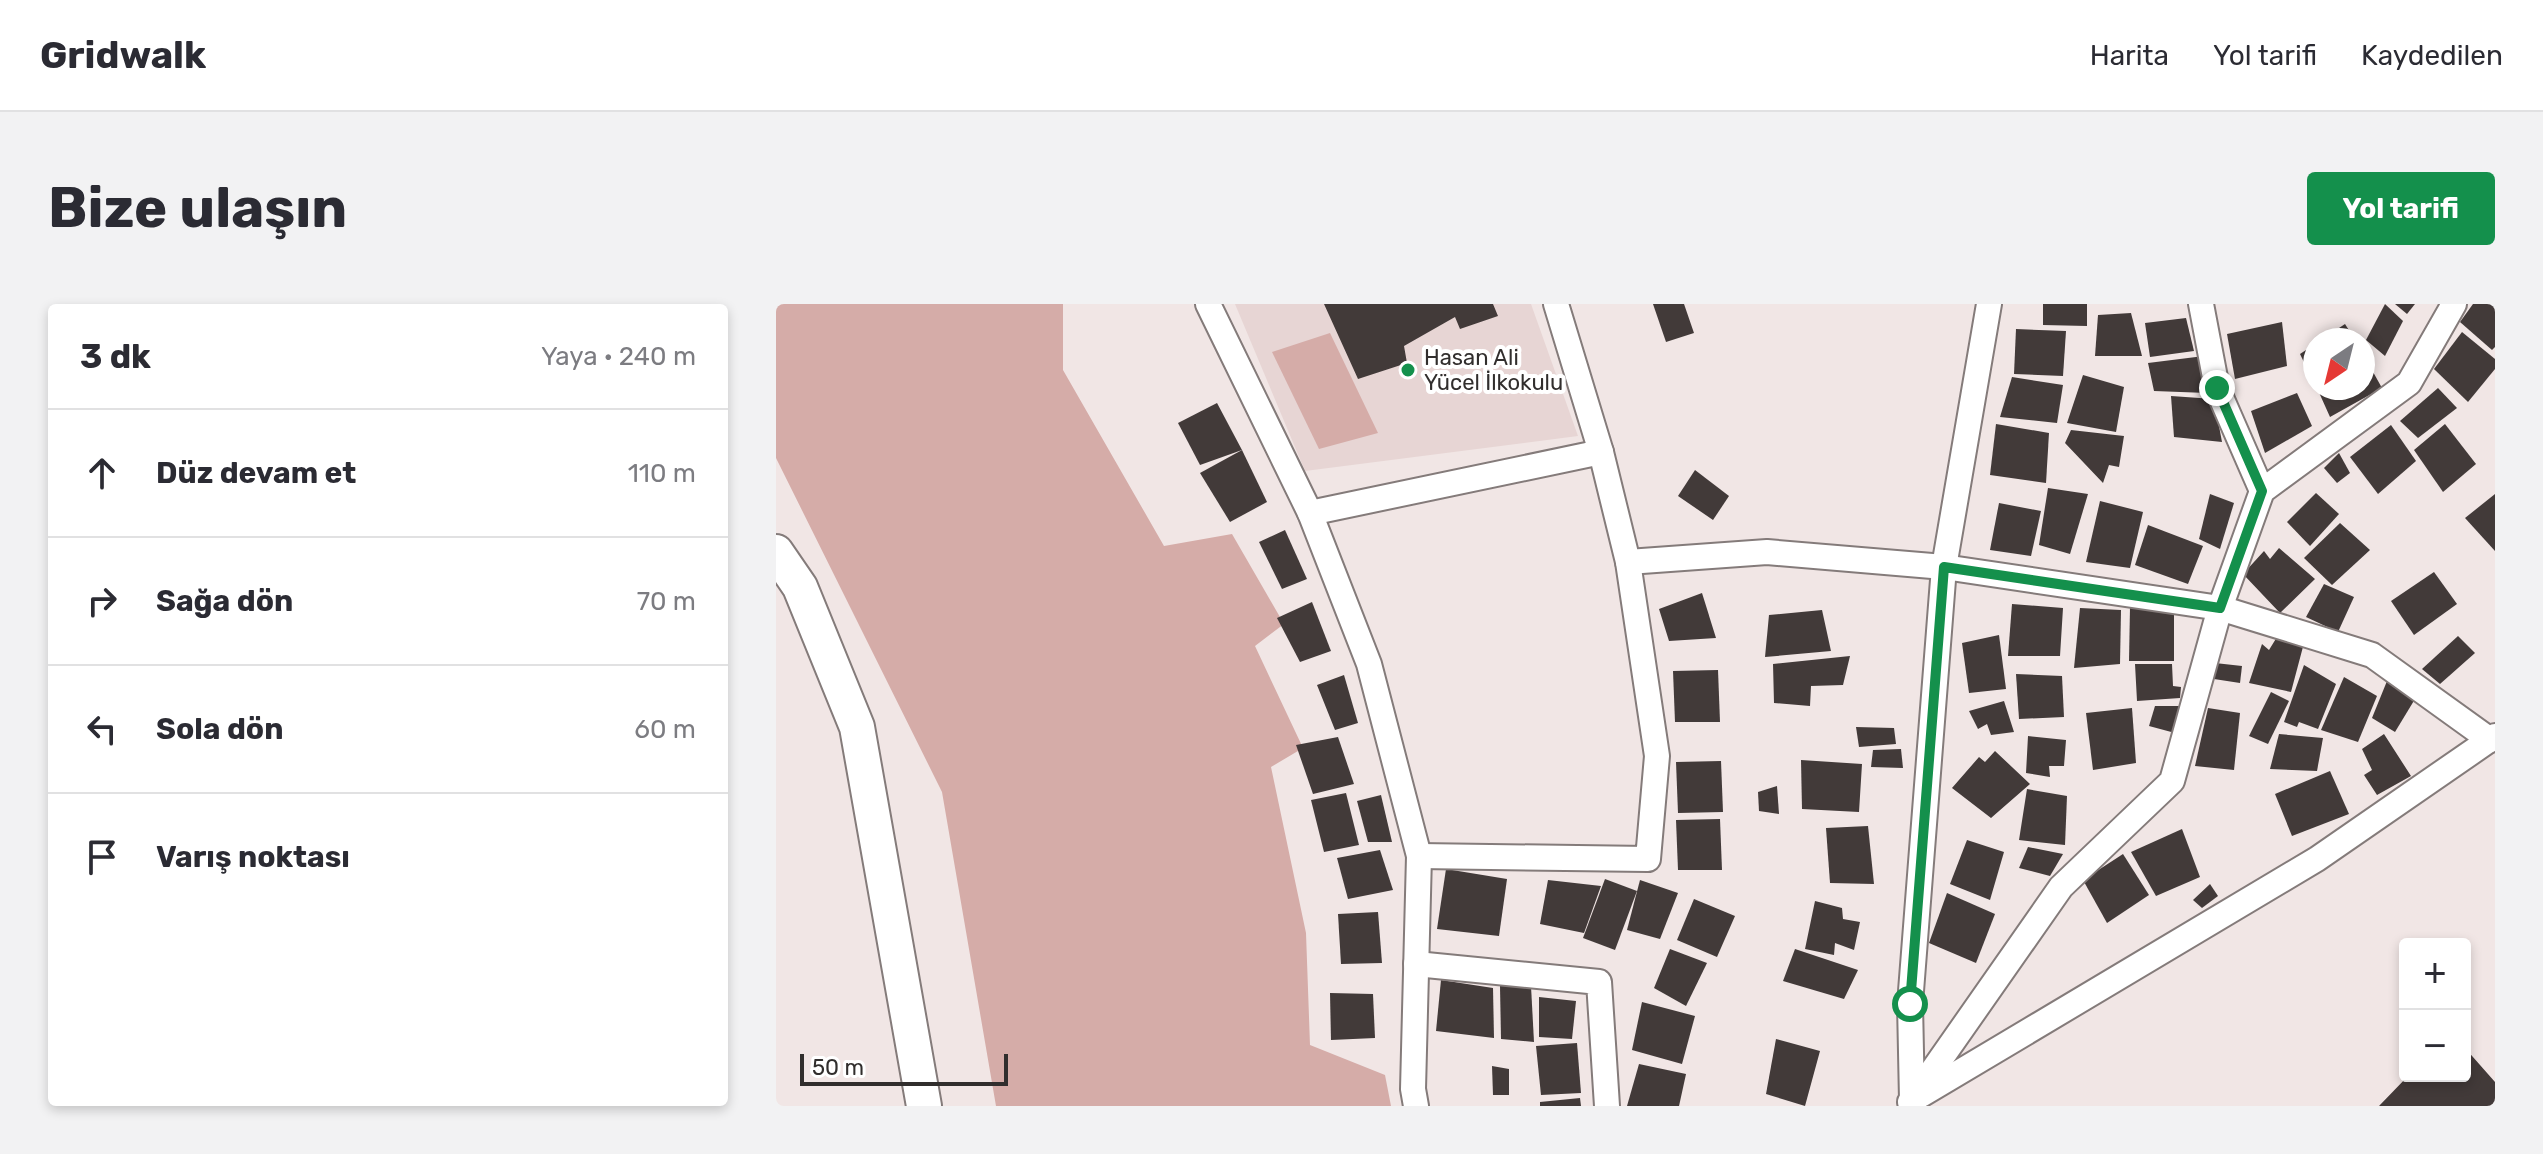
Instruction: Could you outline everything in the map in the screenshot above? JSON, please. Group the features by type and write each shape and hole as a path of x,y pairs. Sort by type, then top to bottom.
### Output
{"main road":[{"path":"776,552 800,587 857,727 924,1106"}],"street":[{"path":"1208,304 1310,513 1369,664 1419,856 1413,1089 1416,1106"},
{"path":"1419,856 1648,859 1657,756 1628,562 1601,452 1556,304"},
{"path":"1909,1103 1910,1004 1944,567 1989,304"},
{"path":"2201,304 2217,388 2262,491"},
{"path":"1909,1103 2061,887 2172,781 2220,608 2262,491 2409,383 2454,304"},
{"path":"1310,513 1601,452"},
{"path":"1628,562 1767,552 1944,567 2220,608 2372,655 2492,738 2317,859 1909,1103"},
{"path":"1416,964 1599,982 1607,1106"}],"shaded area":[{"path":"776,304 1063,304 1063,370 1164,546 1232,534 1284,624 1255,646 1303,748 1271,767 1306,933 1310,1045 1385,1075 1391,1106 996,1106 942,792 776,458"},
{"name":"Hasan Ali Yücel İlkokulu","path":"1235,304 1531,304 1578,436 1305,471"},
{"path":"1330,333 1378,433 1319,449 1272,352"}],"building":[{"path":"1324,304 1493,304 1498,316 1460,329 1455,317 1404,346 1407,363 1358,379"},
{"path":"1653,304 1684,304 1694,333 1666,342"},
{"path":"2043,304 2087,304 2087,326 2043,325"},
{"path":"2385,304 2403,321 2385,356 2375,348 2375,328 2372,328"},
{"path":"2395,304 2415,304 2407,314"},
{"path":"2473,304 2495,304 2495,347 2492,350 2460,322"},
{"path":"2131,313 2142,356 2095,356 2098,315"},
{"path":"2186,318 2194,351 2150,357 2145,323"},
{"path":"2282,322 2287,366 2235,379 2227,334"},
{"path":"2016,329 2066,331 2063,376 2014,374"},
{"path":"2462,332 2495,359 2495,369 2468,402 2434,369"},
{"path":"2204,356 2207,393 2154,391 2148,363"},
{"path":"2083,375 2124,387 2116,432 2067,423"},
{"path":"2375,375 2382,388 2375,392"},
{"path":"2012,377 2063,385 2057,423 2000,417"},
{"path":"2438,388 2457,408 2418,438 2400,421"},
{"path":"2297,393 2312,426 2265,453 2251,411"},
{"path":"2171,396 2214,399 2222,442 2174,437"},
{"path":"2322,400 2360,400 2330,417"},
{"path":"1217,403 1242,450 1200,465 1178,423"},
{"path":"1996,424 2049,433 2046,483 1990,475"},
{"path":"2445,424 2476,464 2443,492 2414,450"},
{"path":"2391,425 2416,461 2378,494 2350,457"},
{"path":"2071,430 2124,436 2119,467 2109,465 2103,483 2065,443"},
{"path":"1242,450 1267,502 1230,522 1200,473"},
{"path":"2339,453 2350,473 2337,483 2324,468"},
{"path":"1695,470 1729,496 1713,520 1678,496"},
{"path":"2048,488 2088,494 2070,554 2039,545"},
{"path":"2316,493 2339,514 2310,546 2287,522"},
{"path":"2210,494 2234,503 2220,549 2199,539"},
{"path":"2495,494 2495,551 2465,518"},
{"path":"2100,501 2143,512 2130,568 2086,562"},
{"path":"1999,503 2041,511 2031,556 1990,550"},
{"path":"2340,523 2370,550 2332,585 2304,558"},
{"path":"2148,525 2203,546 2188,584 2135,565"},
{"path":"1285,530 1307,579 1282,589 1259,542"},
{"path":"2279,548 2315,579 2280,613 2243,574 2264,551 2270,559"},
{"path":"2434,572 2457,604 2414,635 2391,601"},
{"path":"2324,584 2354,597 2338,632 2306,617"},
{"path":"1702,593 1716,638 1669,641 1659,609"},
{"path":"1312,602 1331,651 1300,662 1277,618"},
{"path":"2012,604 2063,608 2060,656 2008,656"},
{"path":"2130,607 2174,613 2174,661 2129,661"},
{"path":"2080,608 2121,610 2120,664 2074,668"},
{"path":"1822,610 1831,651 1765,657 1769,615"},
{"path":"1999,635 2006,689 1969,693 1962,643"},
{"path":"2458,636 2475,653 2440,684 2422,669"},
{"path":"2277,637 2304,643 2291,692 2249,683 2262,644 2269,650"},
{"path":"1850,656 1843,685 1811,686 1810,706 1774,703 1773,664"},
{"path":"2215,663 2242,666 2240,683 2214,679"},
{"path":"2135,664 2172,664 2173,686 2181,687 2180,698 2137,701"},
{"path":"2304,665 2336,684 2318,729 2299,722 2297,727 2284,722"},
{"path":"1718,670 1720,722 1675,722 1673,671"},
{"path":"2016,674 2062,676 2064,717 2019,719"},
{"path":"1344,675 1358,723 1335,730 1317,685"},
{"path":"2344,677 2377,696 2358,742 2321,730"},
{"path":"2387,681 2415,699 2395,732 2372,718"},
{"path":"2271,692 2289,701 2268,744 2249,736"},
{"path":"2004,701 2014,732 1991,735 1987,724 1978,729 1969,711"},
{"path":"2155,706 2180,706 2175,733 2149,726"},
{"path":"2132,708 2136,763 2093,770 2086,713"},
{"path":"2208,708 2240,713 2234,770 2195,766"},
{"path":"1856,727 1894,728 1896,744 1859,747"},
{"path":"2279,734 2323,738 2317,771 2270,769"},
{"path":"2384,734 2411,776 2377,795 2364,775 2372,770 2362,749"},
{"path":"2028,736 2066,740 2064,766 2049,766 2050,777 2026,773"},
{"path":"1338,737 1354,784 1313,794 1296,745"},
{"path":"1901,749 1903,768 1871,767 1873,750"},
{"path":"1995,751 2030,784 1991,818 1952,788 1979,757 1985,762"},
{"path":"1801,760 1862,764 1859,812 1802,809"},
{"path":"1721,761 1723,812 1678,813 1676,762"},
{"path":"2330,771 2349,814 2292,836 2275,794"},
{"path":"1777,786 1779,814 1759,811 1758,792"},
{"path":"2027,789 2067,796 2065,845 2019,840"},
{"path":"1346,793 1359,845 1324,852 1311,800"},
{"path":"1381,795 1392,842 1368,842 1357,801"},
{"path":"1720,819 1722,870 1678,870 1676,820"},
{"path":"1868,826 1874,884 1830,883 1826,828"},
{"path":"2182,829 2200,877 2156,896 2131,852"},
{"path":"1967,840 2004,852 1990,900 1950,884"},
{"path":"2028,847 2063,854 2050,876 2019,868"},
{"path":"1380,850 1393,890 1348,899 1337,858"},
{"path":"2123,854 2149,895 2107,923 2083,880"},
{"path":"1446,869 1507,879 1499,936 1437,929"},
{"path":"1605,879 1637,891 1615,950 1583,938"},
{"path":"1548,880 1601,886 1584,933 1540,924"},
{"path":"1640,880 1678,893 1660,939 1627,930"},
{"path":"2210,884 2218,896 2202,908 2193,900"},
{"path":"1947,893 1995,914 1976,963 1929,943"},
{"path":"1694,899 1735,916 1717,957 1677,940"},
{"path":"1815,901 1842,908 1843,919 1860,922 1854,950 1835,943 1834,955 1805,949"},
{"path":"1378,912 1382,963 1341,964 1338,914"},
{"path":"1670,949 1707,963 1686,1006 1654,988"},
{"path":"1795,949 1858,970 1844,999 1783,981"},
{"path":"1441,980 1493,988 1494,1038 1436,1031"},
{"path":"1500,986 1531,986 1534,1042 1501,1039"},
{"path":"1330,993 1373,994 1375,1038 1331,1040"},
{"path":"1539,997 1576,1001 1572,1039 1539,1037"},
{"path":"1642,1002 1695,1016 1682,1064 1632,1050"},
{"path":"1776,1039 1820,1051 1805,1106 1766,1094"},
{"path":"1577,1043 1581,1093 1541,1095 1536,1046"},
{"path":"2471,1055 2495,1082 2495,1106 2379,1106 2402,1082 2471,1082"},
{"path":"1639,1064 1686,1074 1679,1106 1627,1106"},
{"path":"1492,1066 1509,1069 1509,1095 1493,1095"},
{"path":"1580,1098 1581,1106 1540,1106 1540,1102"}],"place":[{"name":"Hasan Ali Yücel İlkokulu","path":"1408,370"}],"route":[{"path":"1910,1004 1944,567 2220,608 2262,491 2217,388"}]}
